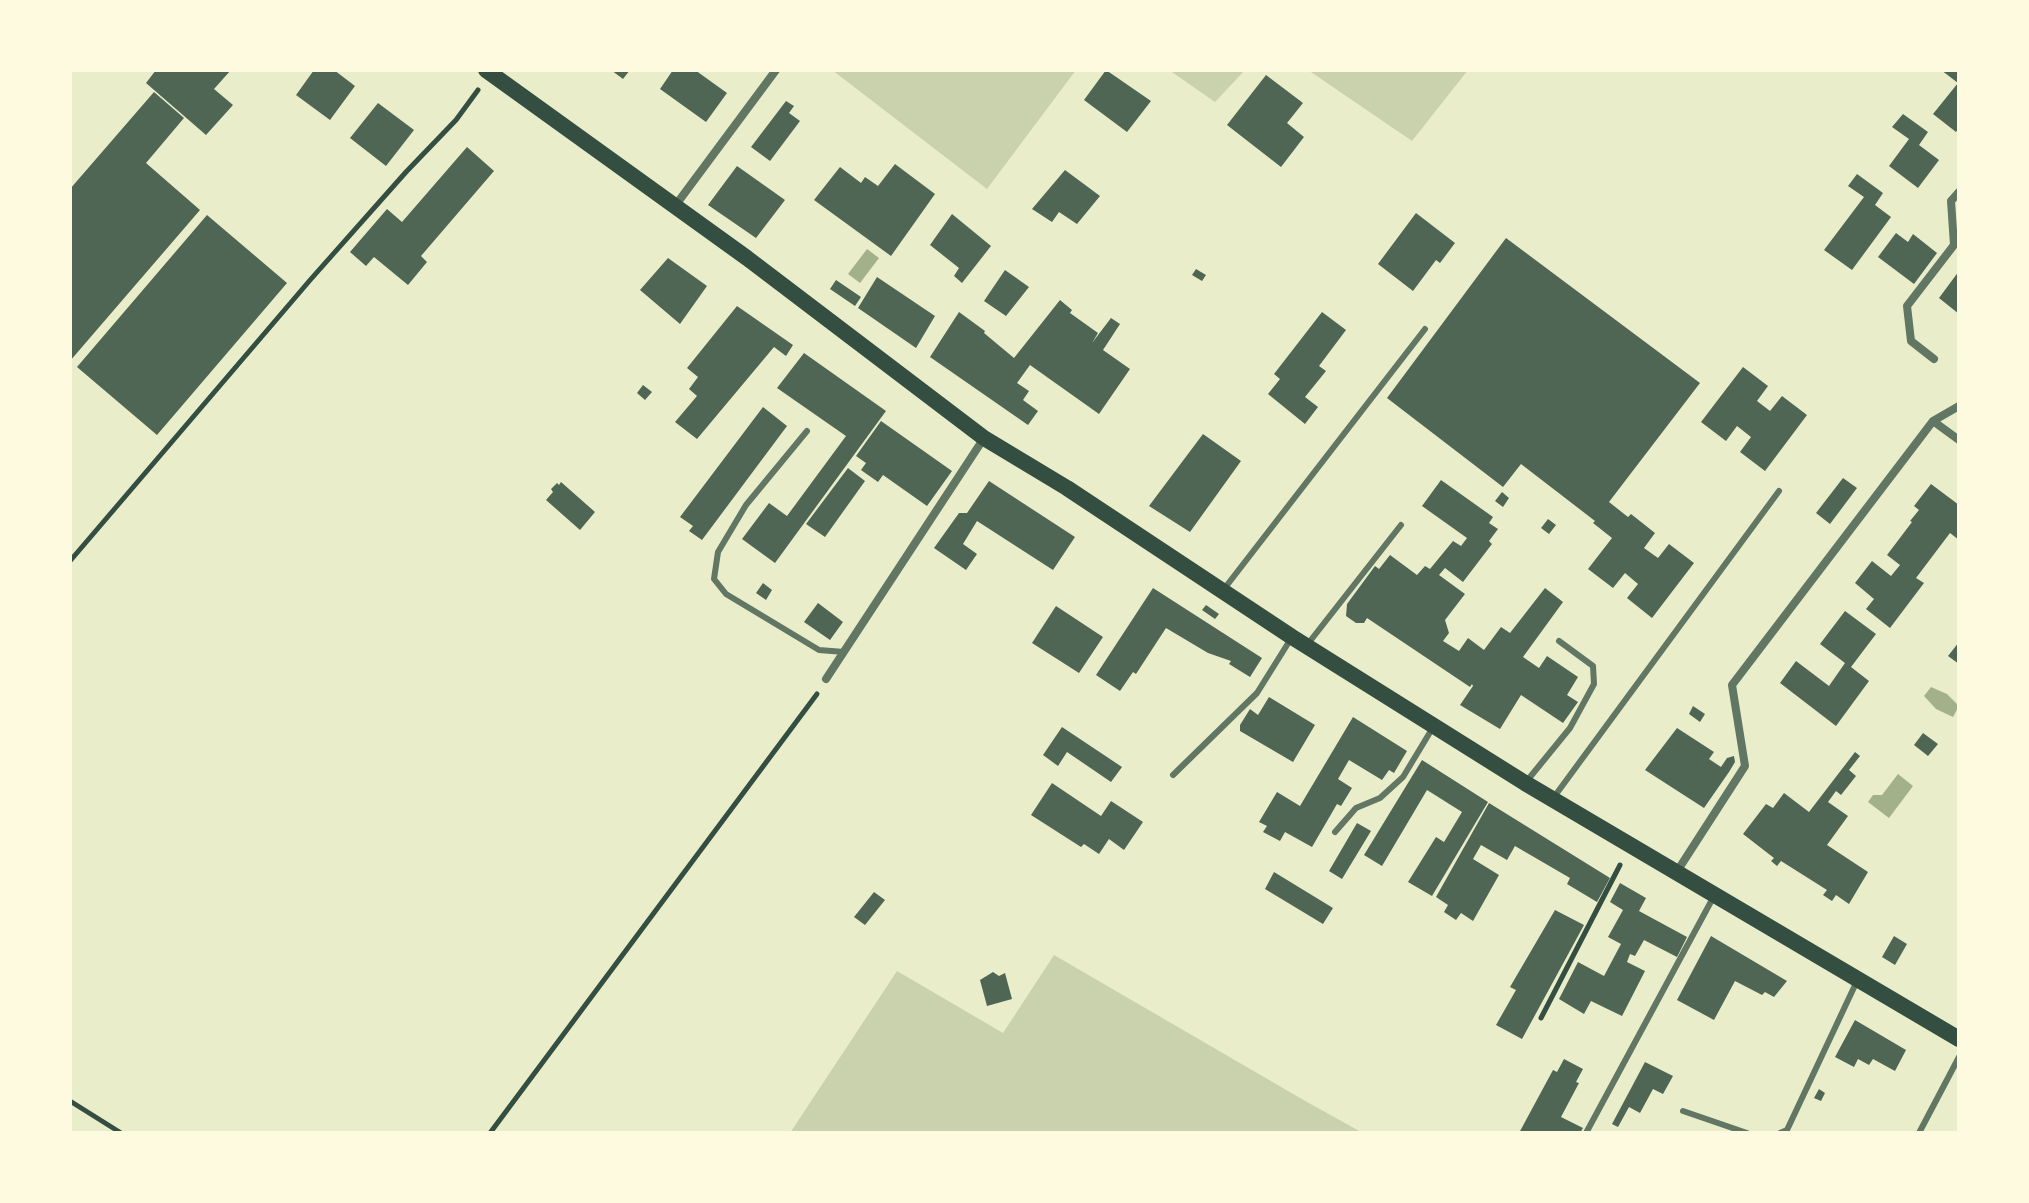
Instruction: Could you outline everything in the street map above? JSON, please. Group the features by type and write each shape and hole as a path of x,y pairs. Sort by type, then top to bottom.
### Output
{"main road":[{"path":"488,71 747,258 984,438 1067,488 1299,642 1552,800 1959,1039"}],"street":[{"path":"674,207 776,70"},
{"path":"1934,359 1911,341 1907,306 1954,245 1951,201 1959,192"},
{"path":"1675,873 1745,766 1732,685 1933,421 1959,406"},
{"path":"1933,421 1959,440"},
{"path":"826,679 984,438"}],"lane":[{"path":"1222,592 1425,329"},
{"path":"807,431 746,505 718,552 714,579 726,594 819,650 844,652"},
{"path":"1552,800 1779,491"},
{"path":"1173,775 1257,693 1401,525"},
{"path":"1525,783 1570,728 1594,684 1593,666 1559,641"},
{"path":"1335,832 1356,808 1380,798 1403,777 1434,726"},
{"path":"1586,1133 1714,896"},
{"path":"1780,1133 1787,1130 1858,979"},
{"path":"1919,1133 1959,1057"},
{"path":"1683,1111 1747,1133"}],"path":[{"path":"70,561 311,279 456,120 488,71"},
{"path":"490,1133 809,707 826,679"},
{"path":"1541,1018 1630,846"},
{"path":"70,1101 121,1133"}],"shaded area":[{"path":"832,70 1076,70 987,189"},
{"path":"1169,70 1245,70 1215,102"},
{"path":"1308,70 1468,70 1412,141"},
{"path":"867,249 879,258 860,283 848,274"},
{"path":"1931,687 1947,694 1959,706 1953,717 1936,709 1924,696"},
{"path":"1898,774 1913,786 1889,818 1868,802 1873,795 1882,795"},
{"path":"1054,955 1363,1133 790,1133 897,971 1003,1033"}],"building":[{"path":"156,70 231,70 214,89 233,105 206,135 146,83"},
{"path":"314,70 334,70 355,86 330,120 296,95"},
{"path":"611,70 630,70 623,79"},
{"path":"673,70 695,70 727,93 706,122 660,89"},
{"path":"1106,70 1151,101 1127,132 1084,100"},
{"path":"1941,70 1959,70 1959,128 1956,132 1933,114 1958,83"},
{"path":"1266,75 1303,103 1287,123 1304,137 1281,167 1227,125"},
{"path":"154,92 184,118 146,163 200,210 70,361 70,189"},
{"path":"786,101 794,106 789,113 800,121 770,161 751,147"},
{"path":"378,103 414,130 386,166 350,138"},
{"path":"1903,114 1928,132 1919,145 1939,160 1918,188 1889,166 1909,139 1892,127"},
{"path":"467,147 494,171 421,256 427,262 408,285 374,257 366,266 350,252 387,209 402,222"},
{"path":"895,164 935,194 891,256 814,200 840,167 861,183 865,177 878,186"},
{"path":"737,166 785,200 756,238 708,205"},
{"path":"1065,170 1100,196 1077,224 1059,212 1052,222 1032,209"},
{"path":"1857,174 1883,193 1875,205 1891,217 1852,270 1824,250 1864,197 1848,186"},
{"path":"1416,213 1455,243 1440,263 1436,260 1413,291 1378,264"},
{"path":"952,214 991,246 962,283 954,276 959,268 930,245"},
{"path":"207,215 287,283 157,435 77,367"},
{"path":"1896,233 1908,242 1913,234 1937,253 1914,284 1878,257"},
{"path":"1506,238 1700,383 1609,502 1655,533 1644,548 1658,558 1669,544 1694,563 1652,618 1627,598 1638,584 1625,573 1613,588 1588,569 1612,538 1593,523 1595,521 1521,464 1503,487 1387,398"},
{"path":"668,258 707,286 680,324 640,290"},
{"path":"1196,269 1206,275 1202,281 1192,275"},
{"path":"1005,270 1029,287 1006,316 984,301"},
{"path":"1959,271 1959,314 1939,298"},
{"path":"877,277 935,316 916,348 858,308"},
{"path":"836,280 861,297 855,306 830,289"},
{"path":"1060,300 1072,310 1070,313 1098,333 1092,343 1111,318 1120,324 1103,350 1130,369 1099,414 1030,365 1017,383 1029,391 1023,400 1038,411 1028,425 930,357 959,312 1014,358"},
{"path":"737,306 793,345 786,356 774,347 697,439 675,422 697,396 689,389 698,377 687,368"},
{"path":"1322,312 1346,330 1319,366 1326,371 1305,397 1318,407 1305,424 1268,394 1280,379 1274,374"},
{"path":"804,353 886,411 775,563 742,539 769,503 787,516 846,436 777,388"},
{"path":"1743,367 1768,386 1757,401 1770,411 1782,396 1807,415 1765,471 1740,452 1751,437 1737,426 1726,441 1701,422"},
{"path":"643,385 652,392 645,400 637,393"},
{"path":"763,407 787,426 702,540 689,531 693,526 680,517"},
{"path":"881,421 952,471 927,506 883,475 878,482 861,470 866,463 856,456"},
{"path":"1203,434 1241,461 1190,532 1149,506"},
{"path":"848,468 865,481 825,537 806,524"},
{"path":"1843,478 1857,488 1830,524 1816,513"},
{"path":"1441,480 1493,517 1489,523 1498,529 1489,541 1492,544 1463,582 1445,568 1439,575 1465,594 1445,620 1449,633 1443,641 1459,651 1468,638 1484,650 1501,627 1510,633 1545,588 1563,602 1523,657 1539,668 1547,656 1578,677 1567,695 1578,702 1563,723 1521,695 1500,729 1460,705 1472,684 1470,687 1367,618 1364,623 1356,623 1346,616 1347,604 1375,566 1379,569 1390,555 1417,575 1425,566 1430,569 1453,541 1461,546 1467,538 1422,506"},
{"path":"989,481 1075,537 1053,570 977,521 963,544 977,554 966,570 934,548 959,513 967,513"},
{"path":"561,482 595,512 580,530 546,500 553,492 551,489"},
{"path":"1931,484 1959,505 1959,540 1950,533 1916,578 1924,583 1890,628 1866,609 1874,599 1855,583 1872,561 1891,576 1900,565 1887,555 1912,522 1919,510 1914,506"},
{"path":"1502,492 1509,498 1503,507 1495,501"},
{"path":"1548,519 1556,525 1549,534 1541,528"},
{"path":"763,583 772,590 766,600 756,593"},
{"path":"1153,588 1262,658 1250,677 1229,664 1231,661 1208,653 1166,628 1136,674 1133,672 1120,691 1096,675"},
{"path":"818,603 843,622 830,640 804,622"},
{"path":"1206,605 1219,614 1215,619 1202,610"},
{"path":"1056,606 1103,637 1079,673 1032,643"},
{"path":"1845,611 1876,634 1851,667 1869,681 1836,726 1780,683 1796,661 1829,686 1845,663 1820,644"},
{"path":"1959,642 1959,664 1948,656"},
{"path":"1269,697 1315,725 1293,762 1240,731 1240,725 1250,709 1258,715"},
{"path":"1693,706 1705,714 1700,722 1689,714"},
{"path":"1353,717 1407,751 1394,773 1389,770 1382,780 1349,760 1338,779 1352,788 1341,806 1337,804 1312,847 1285,832 1280,841 1263,832 1267,826 1259,822 1277,792 1300,806"},
{"path":"1062,727 1122,767 1111,782 1067,752 1058,766 1043,755"},
{"path":"1677,728 1714,752 1709,759 1721,767 1727,758 1734,756 1735,762 1704,808 1645,770"},
{"path":"1923,733 1938,744 1928,756 1914,745"},
{"path":"1855,752 1860,756 1849,770 1856,776 1841,795 1836,791 1828,802 1848,816 1827,845 1868,872 1849,904 1836,895 1832,901 1823,895 1827,890 1781,861 1777,866 1771,861 1774,858 1743,834 1766,804 1773,808 1784,793 1809,812"},
{"path":"1422,760 1488,802 1432,896 1408,882 1436,837 1444,842 1462,812 1427,790 1382,866 1364,855"},
{"path":"1052,783 1101,816 1111,801 1143,822 1124,850 1109,839 1099,854 1084,844 1081,847 1031,815"},
{"path":"1489,803 1610,878 1597,902 1567,884 1570,878 1515,846 1507,860 1481,845 1473,859 1499,875 1473,921 1461,913 1456,920 1444,912 1448,905 1436,897"},
{"path":"1357,823 1371,831 1342,879 1329,871"},
{"path":"1274,872 1333,908 1323,924 1265,889"},
{"path":"1620,883 1646,898 1639,911 1687,937 1677,957 1644,940 1635,956 1630,954 1627,962 1645,971 1622,1016 1591,1001 1584,1014 1559,999 1578,962 1604,976 1621,944 1608,937 1623,910 1610,902"},
{"path":"874,892 885,900 865,925 854,917"},
{"path":"1555,910 1584,925 1522,1039 1496,1025 1516,990 1510,987"},
{"path":"1711,936 1787,981 1774,997 1765,992 1762,995 1735,981 1714,1020 1677,1000"},
{"path":"1894,936 1907,944 1895,965 1882,957"},
{"path":"993,972 999,976 1005,973 1012,999 987,1006 980,980"},
{"path":"1855,1020 1906,1050 1895,1071 1873,1059 1869,1065 1858,1059 1854,1067 1835,1057"},
{"path":"1564,1059 1583,1069 1561,1117 1583,1128 1580,1133 1519,1133 1553,1070 1557,1072"},
{"path":"1645,1062 1673,1076 1663,1094 1653,1089 1640,1113 1629,1107 1618,1127 1612,1124"},
{"path":"1819,1089 1825,1093 1821,1101 1814,1098"}]}
